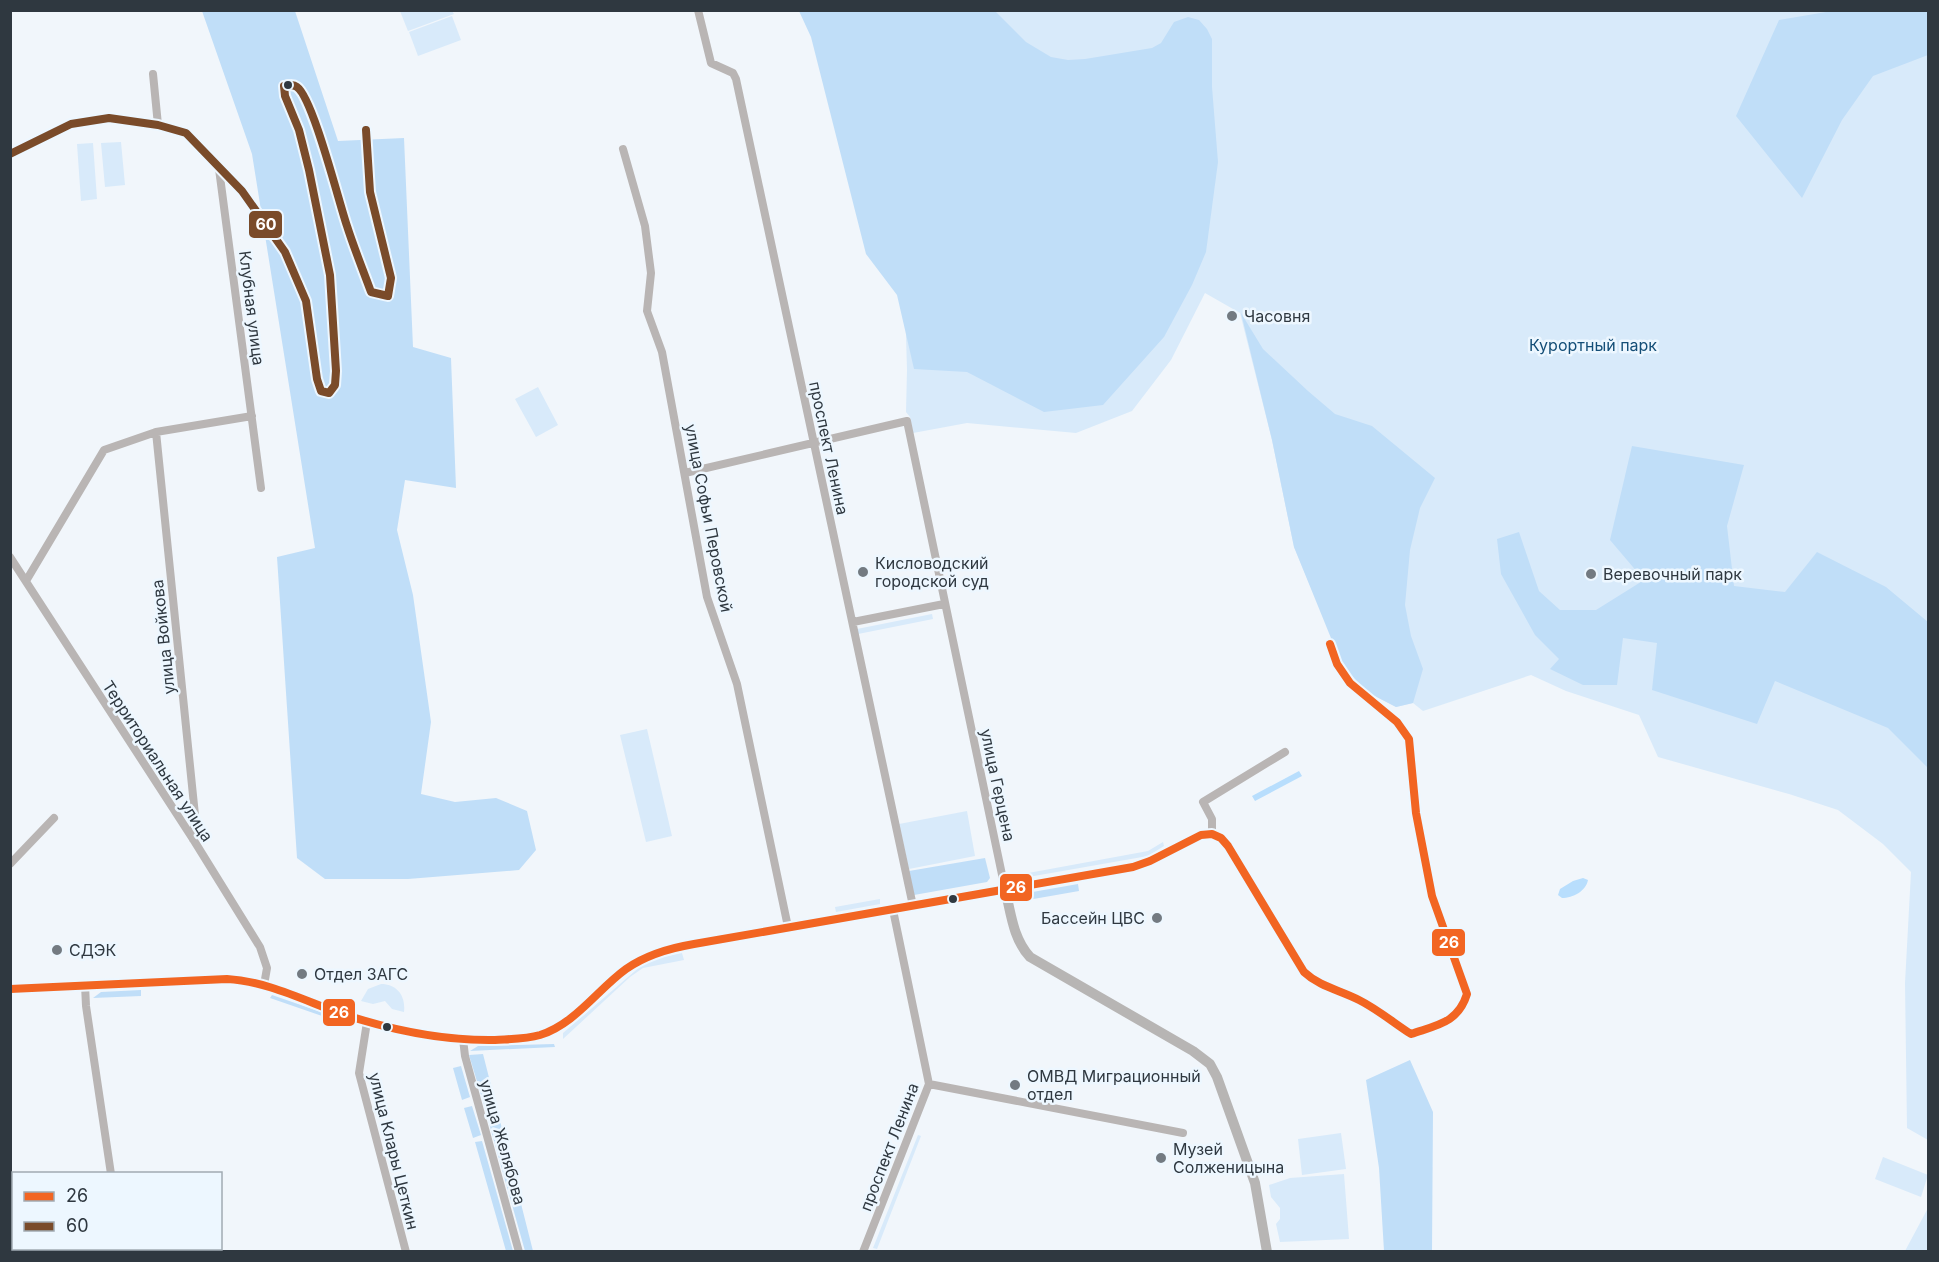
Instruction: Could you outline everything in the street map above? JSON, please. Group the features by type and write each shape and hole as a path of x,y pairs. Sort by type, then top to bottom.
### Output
{"main road":[{"path":"10,989 227,979 249,980 367,1022 413,1034 463,1039 516,1039 541,1035 564,1023 616,977 644,958 678,947 1005,889"},
{"name":"улица Герцена","path":"1005,889 1016,935 1021,948 1030,957 1202,1056 1210,1065 1217,1077 1255,1183 1267,1251"}],"street":[{"name":"проспект Ленина","path":"698,10 711,63 733,73 736,79 913,906"},
{"path":"153,74 158,125"},
{"path":"10,154 71,124 109,118 158,125 186,134 242,191 285,252 306,301 317,379 321,391 329,393 335,386 336,371 330,275 309,170 299,130 285,96 284,86 291,84 298,87 304,98 326,155 347,227 371,292 388,296 391,278 370,192 366,129"},
{"name":"улица Софьи Перовской","path":"623,149 645,226 651,273 647,311 662,352 708,597 737,684 788,927"},
{"name":"Клубная улица","path":"219,168 261,488"},
{"path":"27,581 105,450 156,432 252,416"},
{"name":"улица Герцена","path":"814,443 907,421 1005,889"},
{"name":"улица Войкова","path":"156,432 194,803 193,838"},
{"path":"685,473 814,443"},
{"name":"Территориальная улица","path":"10,557 193,838 260,948 267,968 264,985"},
{"path":"853,622 944,604"},
{"path":"1005,889 1133,867 1150,861 1192,839 1212,834 1221,838 1228,846 1304,972 1312,980 1363,1002 1411,1034 1449,1020 1463,1007 1467,994 1432,896 1416,813 1409,739 1397,722 1350,682 1330,644"},
{"path":"1212,834 1212,819 1203,802 1285,752"},
{"path":"10,864 54,818"},
{"name":"проспект Ленина","path":"863,1251 929,1084 893,910"},
{"path":"85,985 86,1006 111,1172"},
{"name":"улица Клары Цеткин","path":"367,1022 359,1072 406,1251"},
{"name":"улица Желябова","path":"463,1039 465,1056 519,1251"},
{"path":"929,1084 1183,1133"}],"green space":[{"name":"Курортный парк","path":"821,10 1928,11 1928,1140 1907,1128 1905,983 1911,872 1883,844 1838,810 1658,757 1639,715 1566,691 1531,675 1423,711 1413,703 1396,707 1369,693 1345,669 1294,547 1272,440 1240,313 1205,293 1171,360 1132,411 1076,433 967,423 913,433 910,417 906,412 904,267"},
{"path":"400,11 452,11 454,14 408,31"},
{"path":"452,16 461,40 418,56 409,32"},
{"path":"121,142 125,185 105,187 101,143"},
{"path":"93,143 97,199 81,201 77,144"},
{"path":"538,387 558,425 536,437 515,399"},
{"path":"932,614 933,619 858,634 857,629"},
{"path":"647,729 672,836 646,842 620,735"},
{"path":"967,811 975,856 909,869 899,824"},
{"path":"1163,842 1164,846 1148,856 1017,879 1012,876 1148,851"},
{"path":"880,899 880,904 836,912 835,907"},
{"path":"682,953 684,960 643,968 630,977 563,1039 563,1033 642,965 655,959"},
{"path":"381,984 392,986 399,992 404,1001 404,1012 392,1009 385,1001 373,1004 361,1001 368,989"},
{"path":"1341,1133 1346,1169 1302,1175 1298,1139"},
{"path":"918,1135 921,1136 877,1249 873,1248"},
{"path":"1883,1157 1928,1175 1921,1197 1875,1179"},
{"path":"1344,1174 1349,1239 1280,1242 1276,1224 1280,1219 1280,1208 1271,1197 1269,1185 1290,1178"},
{"path":"1928,1208 1928,1251 1905,1251"}],"shaded area":[{"path":"202,11 295,11 338,141 404,138 413,347 451,358 456,488 405,480 397,530 413,595 431,722 421,794 455,802 496,798 527,811 536,850 519,870 408,879 325,879 297,858 277,557 315,548 252,154"},
{"path":"799,11 995,11 1026,42 1051,57 1068,60 1152,48 1161,43 1174,22 1188,17 1199,20 1207,29 1212,39 1212,87 1218,162 1206,252 1192,285 1164,337 1103,405 1044,412 967,372 914,369 897,295 866,254 811,37"},
{"path":"1832,11 1928,11 1928,55 1873,76 1842,120 1802,198 1736,116 1779,20"},
{"path":"1241,313 1263,349 1335,414 1372,426 1435,478 1420,508 1410,550 1405,605 1411,636 1423,669 1413,703 1396,707 1369,693 1345,669 1333,643 1294,547 1272,440"},
{"path":"1632,446 1744,465 1727,526 1734,586 1785,592 1817,552 1886,587 1928,622 1928,768 1888,728 1775,681 1757,724 1652,690 1657,643 1623,638 1617,685 1583,685 1550,669 1559,659 1535,635 1501,574 1497,539 1519,532 1539,591 1560,610 1596,610 1644,580 1610,540"},
{"path":"1299,771 1302,776 1255,801 1252,796"},
{"path":"985,858 990,878 987,882 914,895 909,871"},
{"path":"1583,878 1588,880 1587,884 1578,893 1566,898 1558,895 1560,889"},
{"path":"1078,884 1079,891 1022,901 1021,894"},
{"path":"141,990 141,996 93,998 101,992"},
{"path":"272,995 352,1024 351,1026 270,998"},
{"path":"554,1044 555,1047 470,1051 478,1046"},
{"path":"483,1054 496,1105 485,1108 469,1055"},
{"path":"1410,1060 1433,1112 1432,1251 1384,1251 1379,1168 1366,1080"},
{"path":"461,1066 470,1097 462,1100 453,1068"},
{"path":"472,1106 481,1135 473,1138 464,1108"},
{"path":"498,1113 533,1251 525,1251 487,1116"},
{"path":"482,1141 513,1251 506,1251 475,1142"}],"transit line":[{"name":"60","path":"10,154 71,124 109,118 158,125 186,133 242,191 285,252 306,301 317,379 321,391 329,393 335,385 336,371 330,275 309,170 299,130 285,96 284,86 297,87 310,110 371,292 388,296 391,278 370,192 366,130"},
{"name":"26","path":"10,989 240,980 267,986 351,1017 392,1028 432,1036 474,1040 524,1038 553,1030 575,1015 626,969 667,950 1133,867 1150,861 1201,835 1212,834 1221,838 1228,846 1304,972 1323,985 1366,1004 1411,1034 1445,1022 1458,1011 1467,994 1432,896 1416,813 1409,739 1397,722 1350,683 1337,664 1330,644"}],"place":[{"name":"Часовня","path":"1232,316"},
{"name":"Кисловодский городской суд","path":"863,572"},
{"name":"Веревочный парк","path":"1591,574"},
{"name":"Бассейн ЦВС","path":"1157,918"},
{"name":"СДЭК","path":"57,950"},
{"name":"Отдел ЗАГС","path":"302,974"},
{"name":"ОМВД Миграционный отдел","path":"1015,1085"},
{"name":"Музей Солженицына","path":"1161,1158"}]}
